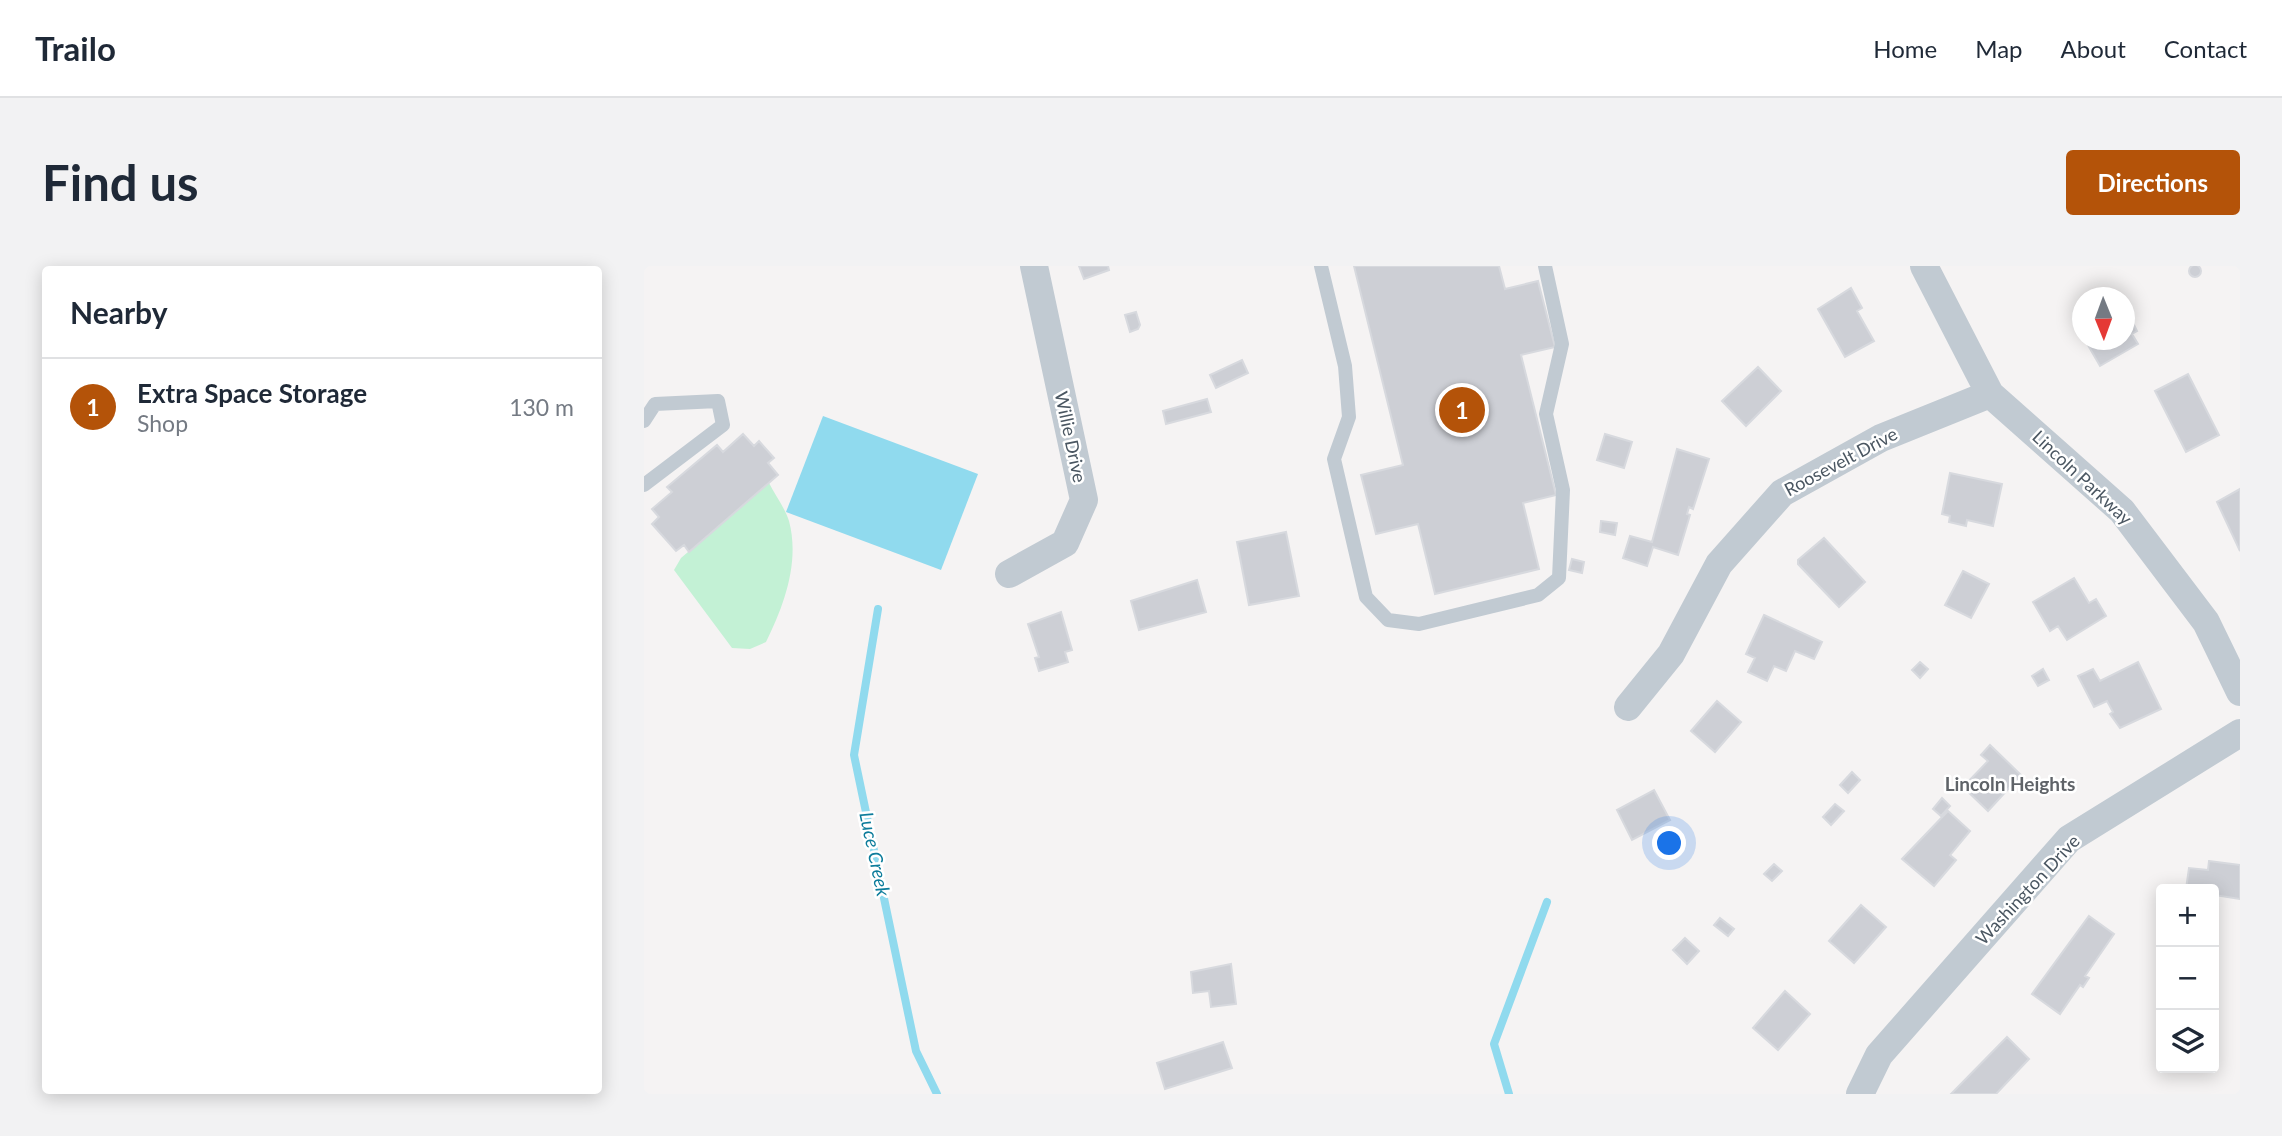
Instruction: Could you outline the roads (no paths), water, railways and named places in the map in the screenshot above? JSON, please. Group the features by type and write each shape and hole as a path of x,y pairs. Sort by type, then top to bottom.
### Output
{"street":[{"name":"Willie Drive","path":"1009,574 1065,543 1084,500 1034,266"},
{"name":"Lincoln Parkway","path":"1924,266 1990,394 2122,511 2206,622 2240,692"},
{"name":"Roosevelt Drive","path":"1628,707 1671,654 1719,564 1782,492 1881,438 1990,394"},
{"name":"Washington Drive","path":"1860,1094 1879,1055 2070,839 2240,733"}],"lane":[{"path":"1321,266 1345,366 1349,417 1335,459 1366,597 1388,620 1419,624 1538,595 1559,578 1563,490 1546,414 1562,344 1545,266"},
{"path":"644,421 655,404 718,401 723,425 644,485"}],"water":[{"path":"823,416 978,474 941,570 786,512"}],"waterway":[{"name":"Luce Creek","path":"878,609 854,755 916,1051 937,1094"},
{"path":"1509,1094 1494,1044 1547,902"}],"place":[{"name":"Extra Space Storage","path":"1462,410"}],"district":[{"name":"Lincoln Heights","path":"2010,784"}]}
